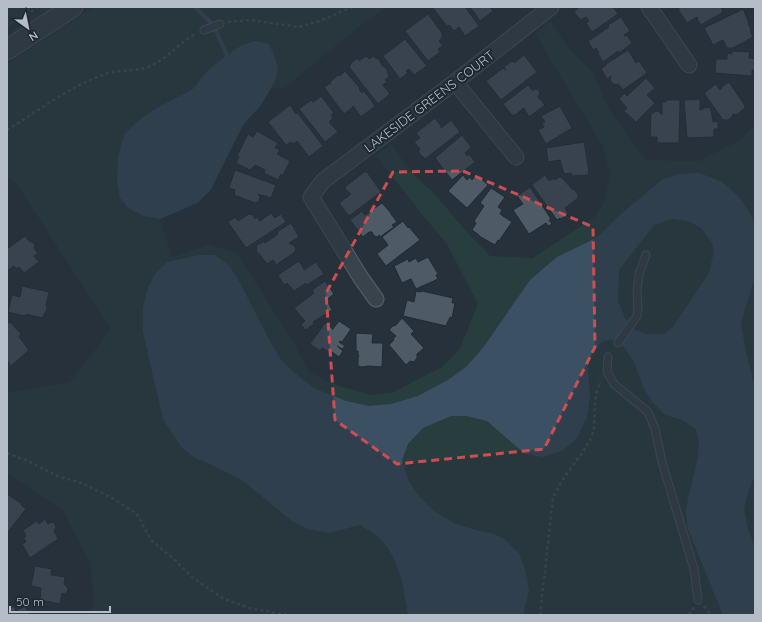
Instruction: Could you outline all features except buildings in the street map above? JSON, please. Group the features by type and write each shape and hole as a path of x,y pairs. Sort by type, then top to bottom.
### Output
{"street":[{"path":"7,50 73,7"},
{"name":"LAKESIDE GREENS COURT","path":"376,299 361,278 311,197 323,181 455,82 551,7"},
{"path":"649,7 689,65"},
{"path":"455,82 516,157"}],"lane":[{"path":"204,30 220,24"},
{"path":"618,343 637,316 639,274 646,255"},
{"path":"608,357 607,372 614,384 648,412 655,429 662,462 694,569 698,600"}],"path":[{"path":"220,24 250,20 299,27 320,21 352,7"},
{"path":"7,130 88,80 105,74 132,71 148,67 162,60 192,36 204,30"},
{"path":"540,615 553,498 556,489 592,437 595,418 595,400 601,375 608,357"},
{"path":"7,453 28,461 57,476 82,483 114,498 136,514 151,540 192,577 222,598 249,608 288,615"}],"highlighted area":[{"path":"463,171 593,227 595,347 544,449 397,464 335,420 326,293 393,172"}],"green space":[{"path":"7,7 34,7 7,29"},
{"path":"42,7 58,7 7,40 7,35"},
{"path":"93,7 386,7 360,26 284,88 271,89 261,105 243,125 210,191 197,203 160,219 172,257 209,245 237,253 295,345 309,372 339,386 371,395 391,393 442,367 459,350 478,304 447,244 376,155 391,144 414,175 434,193 466,231 490,256 533,258 595,217 605,200 610,174 602,145 535,34 550,21 569,48 594,73 606,104 646,160 699,161 737,142 755,125 755,615 87,615 95,604 90,562 62,509 10,475 7,475 7,393 70,382 111,329 15,182 7,178 7,64"}],"water":[{"path":"255,41 269,44 278,69 276,79 261,105 243,125 210,191 197,203 160,219 144,216 128,208 120,198 117,182 118,156 124,135 137,122 153,110 193,89 208,70 227,55 242,45"},
{"path":"700,173 722,182 739,197 753,218 755,232 755,278 741,322 755,389 755,475 744,509 748,530 755,546 755,615 723,615 688,529 686,511 697,462 699,445 696,429 682,420 665,415 653,403 644,389 634,362 624,347 614,340 602,341 593,352 588,366 590,397 587,417 577,438 562,451 542,457 525,454 487,421 467,416 451,416 423,428 408,444 402,460 408,480 418,495 434,511 456,524 479,531 492,533 504,539 519,553 525,569 529,591 523,615 408,615 402,582 395,562 384,544 376,535 360,525 329,533 308,529 292,521 242,480 195,458 182,448 163,419 143,332 143,308 147,290 155,274 167,262 198,255 215,255 229,265 272,345 282,361 296,374 314,388 346,401 369,406 391,404 418,396 448,380 466,367 483,348 530,280 557,257 601,234 621,214 663,179 679,174","holes":["672,219 688,221 701,228 712,243 714,251 709,273 673,327 664,334 645,334 634,329 625,318 618,301 619,270 654,225"]}],"waterway":[{"path":"195,7 210,22 216,31 227,55"}]}
